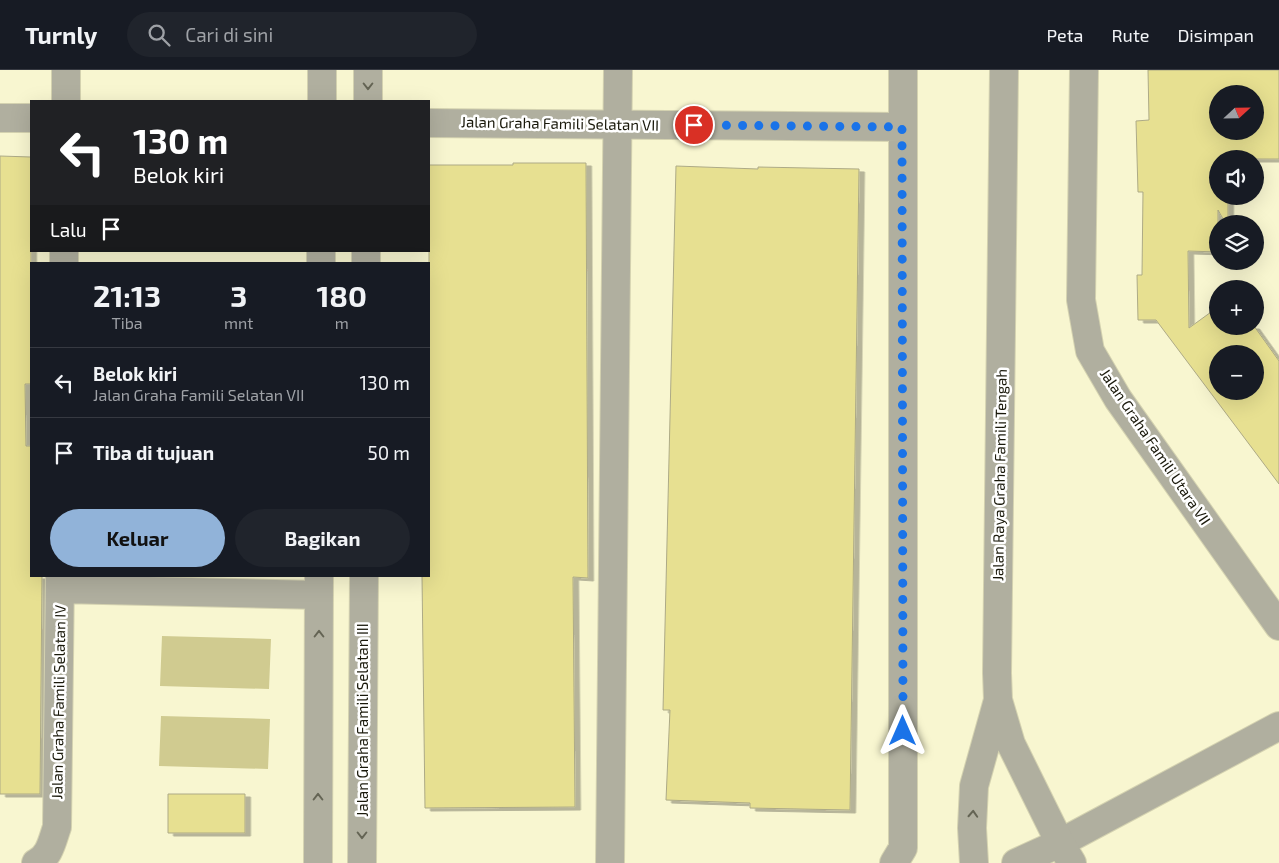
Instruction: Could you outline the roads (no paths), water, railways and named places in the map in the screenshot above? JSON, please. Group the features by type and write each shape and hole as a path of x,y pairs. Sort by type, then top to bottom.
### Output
{"street":[{"path":"66,70 66,100"},
{"path":"322,70 322,100"},
{"path":"368,70 368,100"},
{"path":"610,863 618,70"},
{"path":"894,863 903,848 903,70"},
{"name":"Jalan Raya Graha Famili Tengah","path":"1004,70 998,700 1011,744 1066,853"},
{"name":"Jalan Graha Famili Utara VII","path":"1084,70 1081,300 1090,351 1118,399 1279,626"},
{"path":"0,118 30,118"},
{"name":"Jalan Graha Famili Selatan VII","path":"430,123 902,127"},
{"name":"Jalan Graha Famili Selatan III","path":"362,863 364,577"},
{"path":"60,582 319,585 318,863"},
{"name":"Jalan Graha Famili Selatan IV","path":"36,863 45,857 57,827 60,582"},
{"path":"974,863 972,828 974,786 998,700"},
{"path":"1016,863 1066,853 1279,726"}]}
